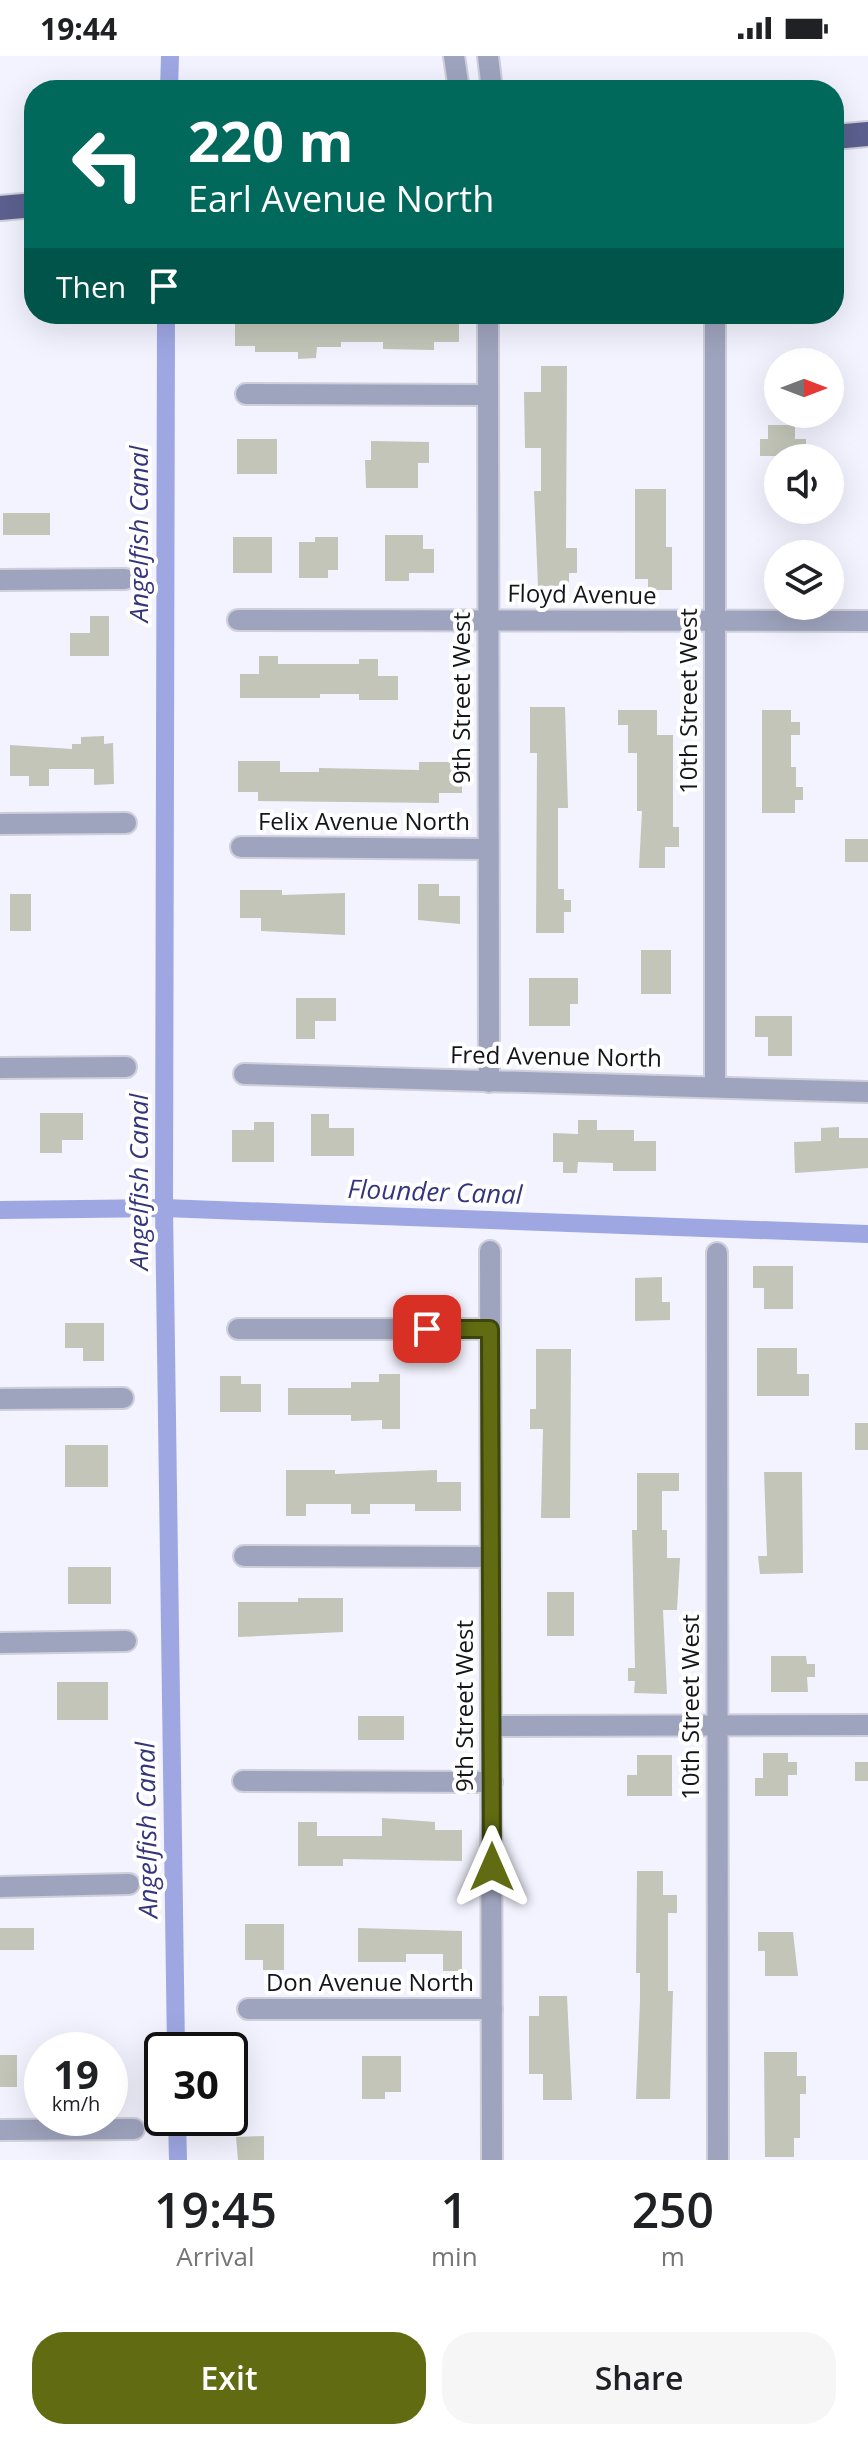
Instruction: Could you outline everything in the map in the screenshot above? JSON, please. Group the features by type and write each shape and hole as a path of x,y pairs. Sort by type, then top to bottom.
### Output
{"main road":[{"path":"844,136 868,134"},
{"path":"0,208 24,206"}],"street":[{"path":"454,56 458,80"},
{"path":"488,56 491,80"},
{"name":"9th Street West","path":"488,324 486,849 489,1082"},
{"name":"10th Street West","path":"715,324 715,1087"},
{"path":"246,394 488,395"},
{"path":"0,580 125,579"},
{"name":"Floyd Avenue","path":"238,620 868,621"},
{"path":"0,824 126,823"},
{"name":"Felix Avenue North","path":"241,847 486,849"},
{"path":"0,1068 126,1067"},
{"name":"Fred Avenue North","path":"244,1074 868,1092"},
{"name":"9th Street West","path":"490,1251 492,2160"},
{"name":"10th Street West","path":"717,1253 718,2160"},
{"path":"238,1329 490,1329"},
{"path":"0,1399 123,1398"},
{"path":"244,1556 490,1557"},
{"path":"0,1643 126,1641"},
{"path":"492,1726 868,1725"},
{"path":"243,1781 492,1782"},
{"path":"0,1887 129,1884"},
{"name":"Don Avenue North","path":"248,2009 492,2009"},
{"path":"0,2130 134,2129"}],"building":[{"path":"235,324 459,324 459,342 434,342 434,350 383,349 383,342 341,342 341,347 317,347 316,358 298,359 298,352 255,352 255,346 235,346"},
{"path":"541,366 567,366 566,548 577,548 577,573 569,573 569,586 538,586 534,491 541,491 541,448 525,448 524,392 541,392"},
{"path":"768,428 795,428 795,439 806,439 806,444 764,444 764,456 760,456 760,439 768,439"},
{"path":"237,439 277,439 277,474 237,474"},
{"path":"371,441 429,442 429,463 418,463 418,488 366,488 365,460 371,460"},
{"path":"635,489 666,489 666,547 672,547 672,590 648,590 648,579 635,579"},
{"path":"3,513 50,513 50,535 3,535"},
{"path":"385,535 423,535 423,549 434,549 434,573 409,573 409,581 385,581"},
{"path":"233,537 272,537 272,573 233,573"},
{"path":"315,537 338,537 338,570 328,570 328,578 299,578 299,542 315,542"},
{"path":"90,616 109,616 109,656 70,656 70,633 90,633"},
{"path":"259,656 278,656 278,664 359,664 359,659 378,659 378,676 398,676 398,700 359,700 359,694 320,694 320,698 240,698 240,674 259,674"},
{"path":"530,707 565,707 568,808 558,808 558,889 564,889 564,900 571,900 571,912 564,912 564,933 536,933 537,753 530,753"},
{"path":"618,710 657,710 657,735 673,735 673,827 679,827 679,847 665,847 665,868 639,868 642,811 637,811 637,753 628,753 628,725 618,725"},
{"path":"762,710 791,710 791,722 800,722 800,735 791,735 791,767 796,767 796,787 803,787 803,800 795,800 795,813 762,813"},
{"path":"104,736 104,744 113,743 114,784 94,785 94,769 49,769 49,786 29,786 29,776 10,776 10,745 72,749 72,744 81,744 81,737"},
{"path":"238,761 280,761 280,772 319,772 319,768 419,770 419,762 462,762 462,793 439,793 439,803 258,801 258,792 238,792"},
{"path":"845,839 868,839 868,862 845,862"},
{"path":"418,884 439,884 439,896 460,896 460,924 418,920"},
{"path":"240,890 282,890 282,895 345,893 345,935 261,931 261,918 240,918"},
{"path":"10,894 31,894 31,931 10,931"},
{"path":"641,950 671,950 671,994 641,994"},
{"path":"529,978 578,978 578,1004 570,1004 570,1026 529,1026"},
{"path":"296,998 336,998 336,1021 315,1021 315,1039 296,1039"},
{"path":"755,1016 792,1016 792,1056 768,1056 768,1037 755,1037"},
{"path":"40,1113 83,1113 83,1140 62,1140 62,1153 40,1153"},
{"path":"311,1114 329,1114 329,1128 354,1128 354,1156 311,1156"},
{"path":"578,1120 597,1120 597,1130 634,1130 634,1141 656,1141 656,1171 613,1171 613,1163 578,1162 577,1173 563,1173 563,1162 553,1162 553,1133 578,1134"},
{"path":"254,1122 274,1122 274,1162 232,1162 232,1130 254,1130"},
{"path":"839,1127 839,1138 868,1138 868,1168 795,1173 794,1142 821,1141 821,1128"},
{"path":"753,1266 793,1266 793,1309 764,1309 764,1288 753,1288"},
{"path":"662,1277 662,1302 670,1302 670,1320 635,1321 635,1278"},
{"path":"65,1323 104,1323 104,1361 83,1361 83,1348 65,1348"},
{"path":"757,1348 797,1348 797,1374 809,1374 809,1396 757,1396"},
{"path":"536,1349 571,1349 570,1518 541,1518 543,1429 530,1429 530,1409 536,1409"},
{"path":"379,1374 400,1374 400,1429 382,1429 382,1420 351,1421 351,1415 288,1415 288,1388 351,1388 351,1382 379,1382"},
{"path":"220,1376 241,1376 241,1384 261,1384 261,1412 220,1412"},
{"path":"855,1423 868,1423 868,1450 855,1450"},
{"path":"65,1445 108,1445 108,1487 65,1487"},
{"path":"286,1470 335,1470 335,1474 437,1470 437,1482 461,1482 461,1511 415,1511 415,1504 370,1504 370,1514 351,1514 351,1504 306,1504 306,1516 286,1516"},
{"path":"764,1472 802,1472 803,1573 760,1574 758,1556 767,1556"},
{"path":"637,1473 679,1473 679,1491 662,1491 662,1530 667,1530 667,1558 680,1558 677,1610 663,1610 667,1694 634,1693 635,1681 628,1681 628,1668 635,1668 632,1530 637,1530"},
{"path":"68,1567 111,1567 111,1604 68,1604"},
{"path":"547,1592 574,1592 574,1636 547,1636"},
{"path":"298,1598 343,1598 343,1632 238,1637 238,1602 298,1602"},
{"path":"771,1656 806,1656 807,1664 815,1664 815,1677 807,1677 808,1692 771,1692"},
{"path":"57,1682 108,1682 108,1720 57,1720"},
{"path":"358,1716 404,1716 404,1740 358,1740"},
{"path":"763,1753 788,1753 788,1762 797,1762 797,1775 788,1775 788,1796 755,1796 755,1778 763,1778"},
{"path":"637,1755 672,1755 672,1796 627,1796 627,1775 637,1775"},
{"path":"855,1762 868,1762 868,1781 855,1781"},
{"path":"382,1818 435,1822 435,1830 462,1830 462,1861 343,1859 343,1866 298,1866 298,1822 317,1822 317,1836 382,1836"},
{"path":"637,1871 663,1871 663,1895 677,1895 677,1913 668,1913 668,1991 673,1991 670,2099 636,2099 640,2002 640,1973 636,1973"},
{"path":"245,1924 284,1924 284,1970 263,1970 263,1960 245,1960"},
{"path":"0,1928 34,1928 34,1950 0,1950"},
{"path":"358,1928 462,1931 462,1971 443,1971 443,1954 406,1954 406,1962 358,1962"},
{"path":"758,1932 793,1932 798,1976 765,1976 765,1951 758,1951"},
{"path":"539,1996 567,1996 572,2100 543,2100 543,2074 529,2074 529,2016 539,2016"},
{"path":"764,2052 797,2052 797,2076 806,2076 806,2094 800,2094 800,2138 794,2138 794,2157 765,2157"},
{"path":"0,2055 17,2055 17,2087 0,2087"},
{"path":"362,2056 401,2056 401,2092 385,2092 385,2099 362,2099"},
{"path":"264,2136 264,2160 238,2160 236,2137"}],"waterway":[{"name":"Angelfish Canal","path":"169,80 170,56"},
{"name":"Angelfish Canal","path":"166,324 164,1208 176,2032"},
{"name":"Flounder Canal","path":"0,1210 164,1208 868,1234"},
{"name":"Angelfish Canal","path":"177,2136 178,2160"}],"route":[{"path":"427,1329 490,1329 492,1867"}]}
